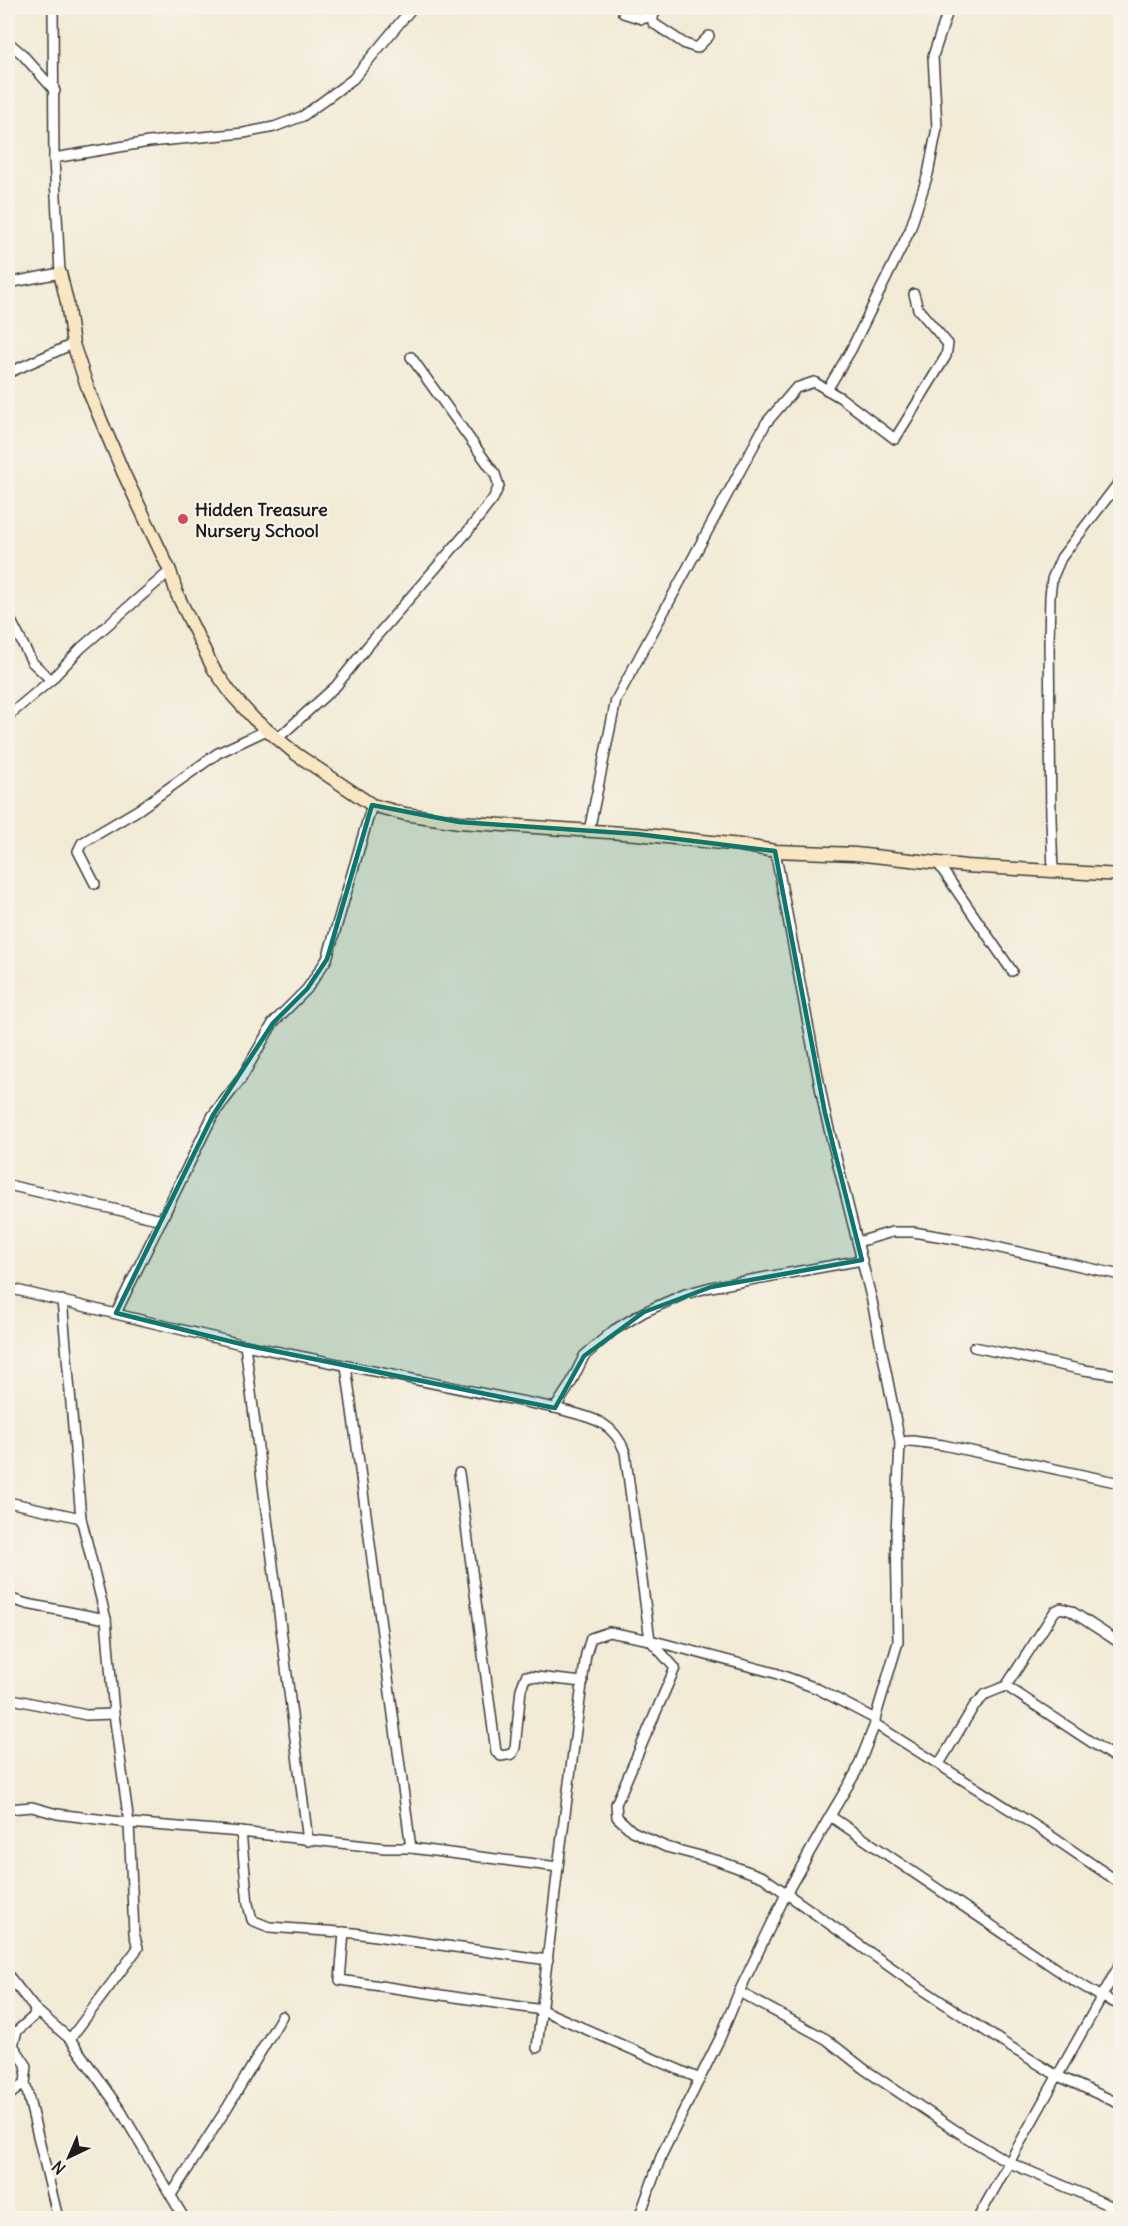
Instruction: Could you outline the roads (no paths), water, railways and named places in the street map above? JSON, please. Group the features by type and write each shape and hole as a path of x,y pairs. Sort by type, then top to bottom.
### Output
{"street":[{"path":"53,8 54,158 60,273 73,344 89,392 123,472 170,571 177,594 213,668 233,696 277,739 372,805 405,814 459,822 637,834 775,851 855,854 1120,876"},
{"path":"54,158 149,141 244,133 274,127 303,116 353,79 412,8"},
{"path":"827,390 851,350 910,230 928,174 937,128 933,56 949,8"},
{"path":"623,13 642,19 655,12"},
{"path":"655,12 653,23 685,44 697,48 709,36"},
{"path":"8,42 54,91"},
{"path":"8,283 60,273"},
{"path":"589,831 616,700 766,423 796,388 814,382 895,439 946,356 948,344 918,309 914,294"},
{"path":"8,374 73,344"},
{"path":"277,739 336,686 468,531 493,499 499,486 495,474 411,357"},
{"path":"1053,871 1049,641 1052,579 1061,558 1120,481"},
{"path":"8,716 51,680 81,648 170,571"},
{"path":"8,615 32,662 51,680"},
{"path":"96,884 79,855 78,850 82,843 138,810 218,753 252,735 267,730"},
{"path":"116,1313 213,1115 241,1079 273,1023 307,989 327,959 372,805"},
{"path":"639,2218 663,2154 720,2038 739,1992 786,1894 856,1772 875,1722 898,1642 896,1534 900,1442 858,1242 825,1113 775,851"},
{"path":"937,862 1012,971"},
{"path":"8,1185 162,1220"},
{"path":"858,1242 892,1232 941,1235 1120,1275"},
{"path":"555,1408 570,1385 584,1356 614,1330 644,1312 686,1294 711,1287 862,1260"},
{"path":"8,1288 245,1345 555,1408 590,1418 609,1427 619,1437 625,1452 650,1640 675,1668 616,1804 617,1817 632,1831 666,1847 716,1860 763,1876 913,1983 1056,2075 1120,2104"},
{"path":"62,1300 81,1518 106,1619 114,1714 129,1823 134,1933 138,1948 70,2039"},
{"path":"245,1345 308,1841"},
{"path":"974,1347 1120,1375"},
{"path":"346,1366 411,1848"},
{"path":"900,1442 912,1441 944,1445 1120,1483"},
{"path":"459,1473 496,1752 501,1756 512,1754 515,1748 520,1689 526,1676 583,1682"},
{"path":"8,1502 81,1518"},
{"path":"8,1598 27,1604 106,1619"},
{"path":"939,1764 974,1706 986,1694 1006,1686 1054,1611 1061,1608 1071,1611 1120,1643"},
{"path":"537,2048 586,1654 591,1638 609,1632 650,1640 775,1673 816,1688 875,1722 1120,1883"},
{"path":"1006,1686 1120,1761"},
{"path":"8,1698 86,1715 114,1714"},
{"path":"8,1809 32,1807 57,1814 129,1823 241,1832 385,1848 411,1848 558,1867"},
{"path":"830,1816 998,1930 1102,1997 1120,2005"},
{"path":"241,1832 248,1904 252,1920 269,1927 344,1932 548,1960"},
{"path":"344,1932 340,1980 542,2010 700,2079"},
{"path":"978,2218 1120,1964"},
{"path":"8,1975 35,2009 70,2039 121,2111 184,2218"},
{"path":"739,1992 826,2039 864,2069 964,2136 1010,2163 1120,2210"},
{"path":"35,2009 34,2016 17,2031 13,2045 27,2066 26,2083 58,2218"},
{"path":"171,2195 282,2016"},
{"path":"8,2097 26,2083"}],"place":[{"name":"Hidden Treasure Nursery School","path":"183,519"}]}
